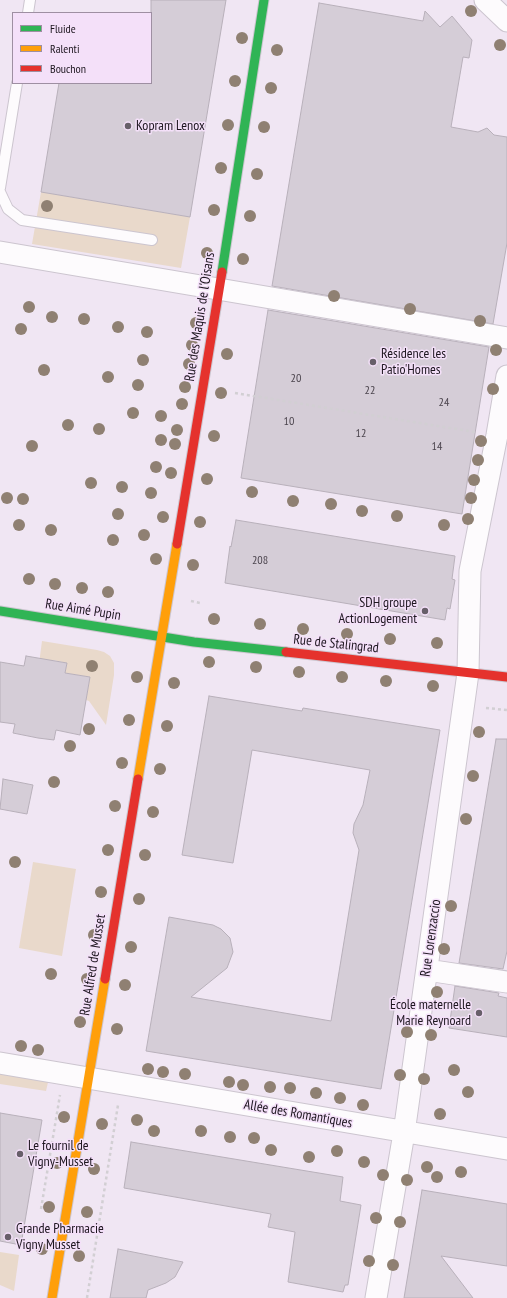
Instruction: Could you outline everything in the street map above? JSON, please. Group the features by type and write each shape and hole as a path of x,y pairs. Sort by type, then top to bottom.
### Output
{"street":[{"name":"Rue des Maquis de l'Oisans","path":"162,638 219,291 264,0"},
{"path":"485,0 507,21"},
{"path":"0,252 219,291 507,338"},
{"name":"Rue Lorenzaccio","path":"376,1298 404,1133 468,673 470,571 507,376"},
{"name":"Rue Aimé Pupin","path":"0,611 162,638"},
{"name":"Rue de Stalingrad","path":"162,638 507,677"},
{"name":"Rue Alfred de Musset","path":"52,1298 162,638"},
{"path":"427,970 507,982"},
{"name":"Allée des Romantiques","path":"0,1063 507,1150"}],"lane":[{"path":"28,12 30,0"},
{"path":"0,188 17,84"},
{"path":"0,192 8,209 22,220 152,240"}],"path":[{"path":"235,393 497,435"},
{"path":"40,1214 60,1091"},
{"path":"87,1298 119,1101"}],"shaded area":[{"path":"41,192 190,217 181,268 32,244"},
{"path":"42,641 97,650 110,656 114,663 114,675 106,725 89,701 86,700 90,677 65,673 67,663 53,660 52,666 39,664"},
{"path":"33,862 76,869 62,956 19,948"},
{"path":"0,1071 49,1078 46,1091 0,1084"},
{"path":"0,1252 19,1255 14,1291 0,1285"}],"building":[{"name":"Kopram Lenox","path":"151,0 226,0 190,217 41,192 59,84 152,84"},
{"path":"319,3 423,21 425,11 440,27 452,16 472,40 469,58 463,57 451,127 478,132 487,128 494,135 507,137 507,243 493,324 272,286"},
{"path":"268,310 489,347 462,514 241,478"},
{"path":"236,520 455,556 452,579 455,580 450,609 447,608 445,620 225,583 230,546 231,547"},
{"path":"26,656 67,663 65,673 90,677 80,735 56,730 54,740 38,738 13,733 15,724 0,722 0,662 24,666"},
{"path":"209,696 302,711 303,708 440,730 381,1089 146,1051 169,917 213,925 221,929 230,938 233,952 227,968 191,997 331,1021 359,850 353,833 354,824 363,805 370,770 252,750 233,863 182,855"},
{"path":"496,739 507,739 507,951 503,969 459,963"},
{"path":"3,779 33,785 27,814 0,809"},
{"name":"École maternelle Marie Reynoard","path":"455,986 499,993 498,996 507,998 507,1037 449,1028"},
{"path":"0,1113 42,1120 21,1245 0,1241"},
{"path":"131,1142 343,1177 340,1201 361,1205 348,1285 345,1285 343,1292 288,1282 295,1232 268,1227 271,1214 124,1188"},
{"path":"422,1190 507,1204 507,1266 441,1256 473,1298 404,1298"},
{"path":"118,1249 183,1262 175,1277 166,1283 148,1290 146,1298 110,1298"}],"traffic: fast":[{"path":"222,272 264,0"},
{"path":"0,611 194,642 286,652"}],"traffic: slow":[{"path":"138,779 177,544"},
{"path":"52,1298 105,979"}],"traffic: jam":[{"path":"177,544 222,272"},
{"path":"286,652 507,677"},
{"path":"105,979 138,779"}],"place":[{"name":"Kopram Lenox","path":"128,126"},
{"name":"Résidence les Patio'Homes","path":"373,362"},
{"name":"SDH groupe ActionLogement","path":"425,611"},
{"name":"École maternelle Marie Reynoard","path":"479,1013"},
{"name":"Le fournil de Vigny-Musset","path":"20,1154"},
{"name":"Grande Pharmacie Vigny Musset","path":"8,1237"}]}
